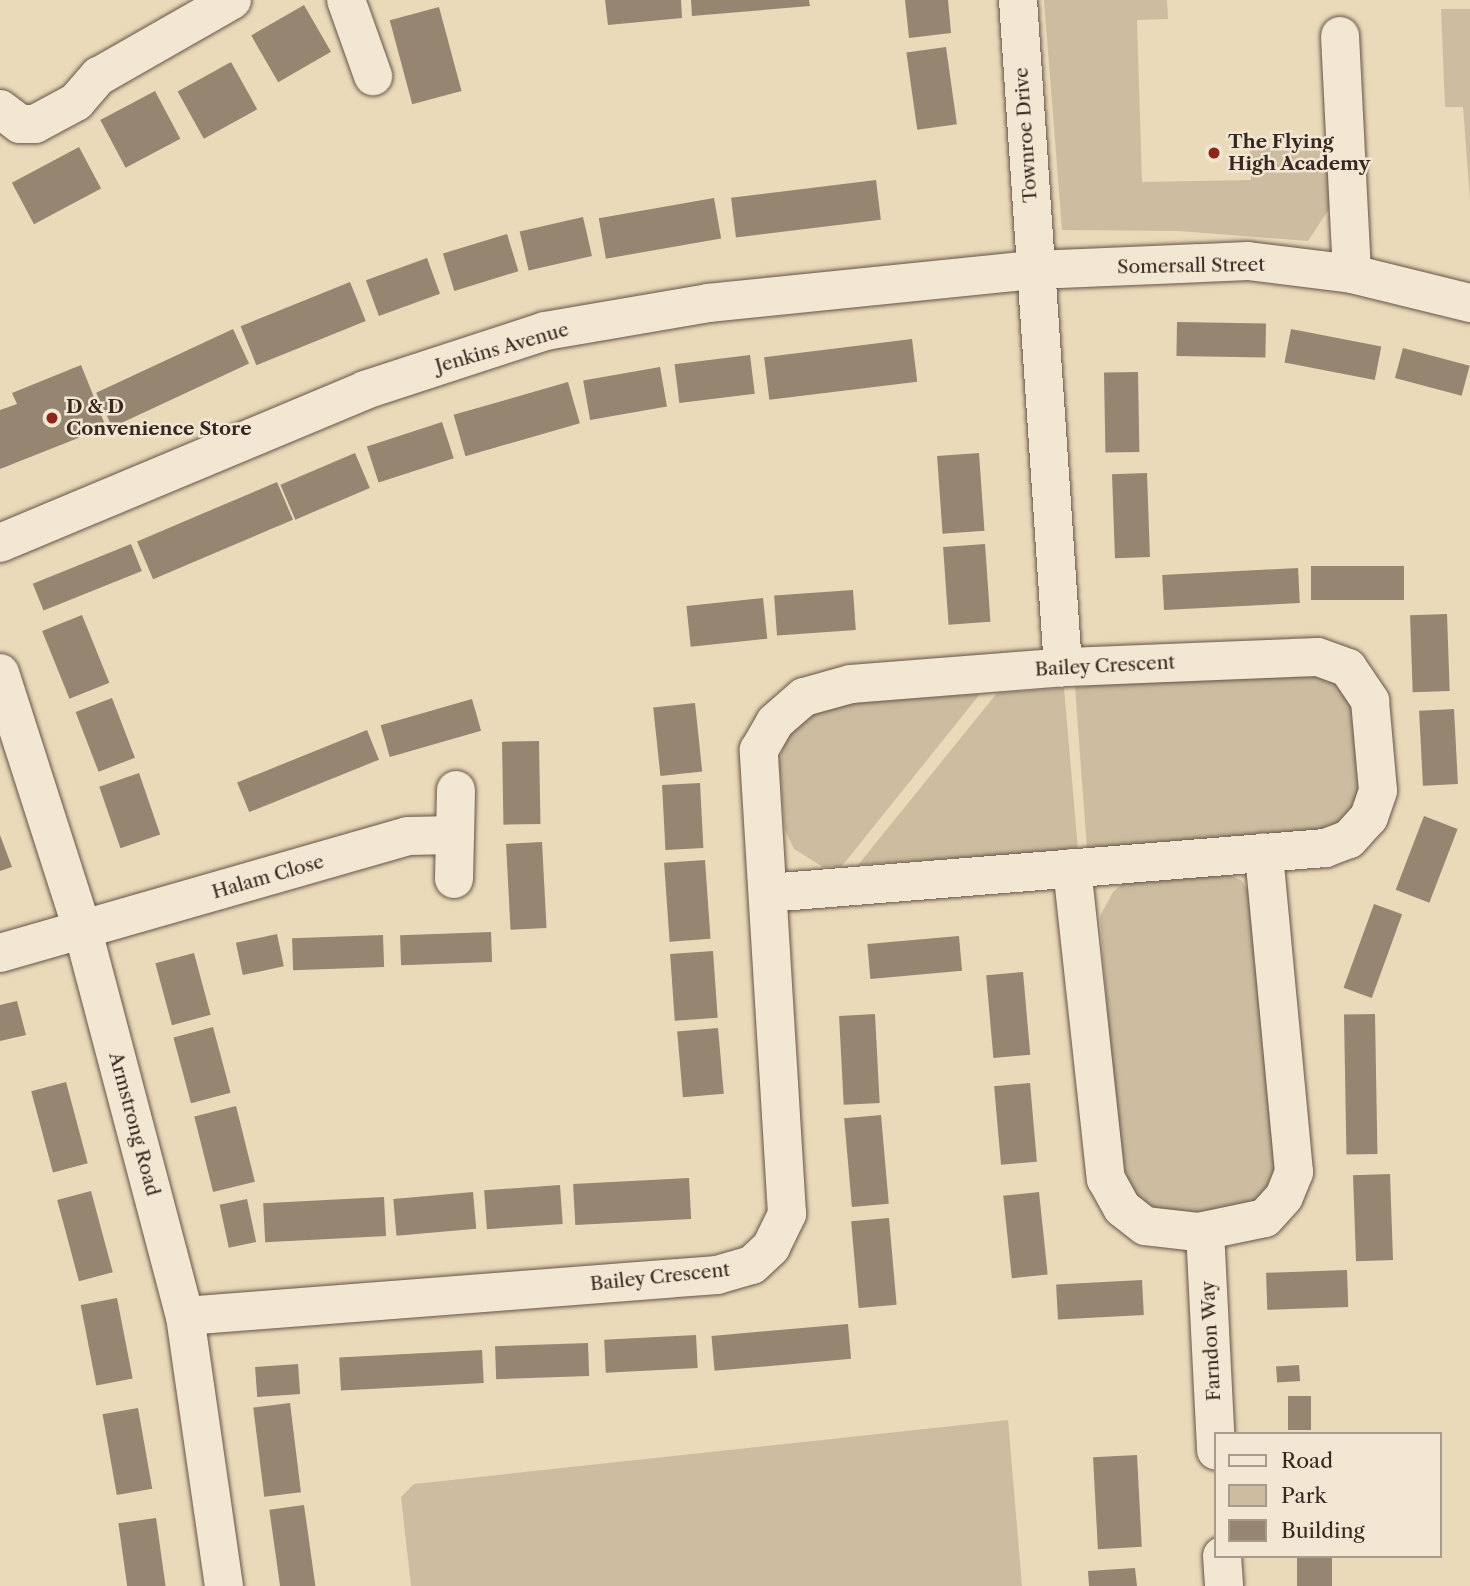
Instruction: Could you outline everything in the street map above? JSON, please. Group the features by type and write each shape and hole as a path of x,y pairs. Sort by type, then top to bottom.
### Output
{"street":[{"path":"0,109 20,124 35,124 76,102 99,76 232,0"},
{"path":"346,0 373,76"},
{"name":"Townroe Drive","path":"1018,0 1063,667"},
{"path":"1340,36 1352,274"},
{"name":"Somersall Street","path":"1035,270 1248,261 1352,274 1470,303"},
{"name":"Jenkins Avenue","path":"0,543 365,390 545,331 708,303 1035,270"},
{"name":"Bailey Crescent","path":"185,1316 717,1275 752,1265 771,1247 787,1214 759,750 775,722 804,697 851,684 1063,667 1318,657 1348,668 1370,701 1378,791 1368,817 1349,839 1325,848 768,893"},
{"name":"Armstrong Road","path":"0,673 83,931 185,1316 224,1586"},
{"path":"454,879 456,790"},
{"name":"Halam Close","path":"0,953 408,836 455,835"},
{"path":"1072,868 1106,1180 1122,1208 1145,1226 1205,1231 1265,1218 1284,1197 1294,1172 1264,852"},
{"name":"Farndon Way","path":"1205,1231 1215,1432"},
{"path":"1222,1558 1224,1586"}],"green space":[{"path":"1044,0 1167,0 1168,19 1137,20 1142,182 1251,180 1250,148 1334,146 1339,194 1308,241 1179,231 1062,230"},
{"path":"1441,9 1470,9 1470,200 1463,107 1445,107"},
{"path":"1319,671 1334,677 1357,707 1363,791 1354,811 1325,833 1087,849 1075,687"},
{"path":"1064,688 1078,850 858,865 997,693"},
{"path":"980,694 842,866 823,867 794,849 785,830 779,762 785,740 800,721 835,704"},
{"path":"1216,870 1241,880 1258,904 1278,1170 1265,1193 1241,1210 1166,1213 1139,1203 1120,1171 1100,916 1113,892 1131,876"},
{"path":"1008,1420 1022,1586 411,1586 401,1497 414,1484"}],"building":[{"path":"605,0 681,0 682,18 608,25"},
{"path":"691,0 809,0 810,6 692,16"},
{"path":"905,0 948,0 951,33 909,38"},
{"path":"304,5 331,52 278,82 251,36"},
{"path":"439,7 462,91 412,104 390,20"},
{"path":"946,47 957,124 917,130 906,53"},
{"path":"231,62 257,109 204,139 178,92"},
{"path":"155,91 180,139 126,168 100,120"},
{"path":"79,147 101,188 34,224 12,183"},
{"path":"876,180 881,220 736,237 731,198"},
{"path":"714,198 721,238 606,259 599,218"},
{"path":"583,217 592,256 529,271 520,232"},
{"path":"507,234 518,271 454,291 443,254"},
{"path":"427,258 440,294 379,316 366,280"},
{"path":"350,282 366,321 256,365 241,326"},
{"path":"1177,322 1266,324 1265,358 1176,356"},
{"path":"233,329 249,363 112,427 96,393"},
{"path":"1291,329 1381,347 1375,380 1285,362"},
{"path":"912,339 917,382 769,400 764,357"},
{"path":"1403,348 1470,366 1462,396 1395,378"},
{"path":"750,355 755,394 679,403 675,364"},
{"name":"D & D Convenience Store","path":"81,365 106,427 0,469 0,410 17,404 12,393"},
{"path":"660,367 667,406 590,420 583,381"},
{"path":"1138,372 1139,452 1105,453 1104,373"},
{"path":"568,382 580,423 465,456 454,415"},
{"path":"442,422 454,458 379,483 367,446"},
{"path":"355,453 370,488 295,520 280,485"},
{"path":"979,453 984,531 943,534 937,456"},
{"path":"1147,473 1150,557 1115,558 1112,474"},
{"path":"277,482 293,520 153,579 137,541"},
{"path":"131,544 142,571 44,611 33,584"},
{"path":"985,544 990,622 949,625 943,547"},
{"path":"1311,566 1404,566 1404,600 1311,600"},
{"path":"1298,568 1300,603 1164,610 1162,575"},
{"path":"853,590 856,630 777,635 774,596"},
{"path":"763,598 767,639 691,647 686,606"},
{"path":"1447,614 1450,691 1413,692 1410,615"},
{"path":"82,615 109,683 69,699 42,631"},
{"path":"112,698 135,758 99,772 76,712"},
{"path":"472,699 481,731 390,757 381,725"},
{"path":"695,703 702,772 660,776 653,707"},
{"path":"1454,709 1458,784 1423,786 1419,711"},
{"path":"367,730 379,760 249,812 237,782"},
{"path":"539,741 540,824 503,825 502,742"},
{"path":"139,773 160,834 120,848 99,787"},
{"path":"700,783 703,848 665,850 662,785"},
{"path":"1424,816 1458,829 1429,903 1396,890"},
{"path":"0,835 12,867 0,871"},
{"path":"542,842 547,928 511,930 506,844"},
{"path":"705,860 711,939 670,942 664,863"},
{"path":"1374,904 1402,914 1372,998 1344,988"},
{"path":"491,932 492,962 401,965 400,935"},
{"path":"277,934 284,966 243,975 236,943"},
{"path":"383,935 384,967 293,970 292,938"},
{"path":"959,936 962,971 870,979 867,944"},
{"path":"713,951 718,1018 675,1021 670,954"},
{"path":"194,953 211,1015 172,1025 155,963"},
{"path":"1023,972 1030,1055 993,1058 986,975"},
{"path":"17,1001 26,1035 0,1041 0,1005"},
{"path":"875,1014 880,1103 844,1105 839,1016"},
{"path":"1375,1014 1377,1154 1346,1155 1344,1015"},
{"path":"213,1027 231,1093 191,1103 173,1038"},
{"path":"718,1028 724,1094 683,1097 677,1032"},
{"path":"66,1082 88,1163 53,1172 31,1091"},
{"path":"1030,1083 1037,1162 1001,1165 994,1086"},
{"path":"236,1106 255,1182 213,1192 194,1116"},
{"path":"881,1115 889,1204 852,1207 844,1118"},
{"path":"1390,1174 1393,1260 1356,1261 1353,1175"},
{"path":"689,1178 691,1219 575,1225 573,1184"},
{"path":"560,1185 563,1224 487,1229 484,1190"},
{"path":"91,1191 113,1272 79,1281 57,1200"},
{"path":"473,1192 476,1229 397,1236 393,1199"},
{"path":"1039,1192 1048,1275 1012,1278 1003,1196"},
{"path":"384,1197 386,1236 265,1242 263,1203"},
{"path":"247,1199 256,1242 229,1248 220,1205"},
{"path":"889,1218 897,1305 859,1308 851,1221"},
{"path":"1347,1270 1348,1307 1267,1310 1266,1273"},
{"path":"1142,1280 1144,1315 1058,1319 1056,1285"},
{"path":"117,1298 133,1378 96,1386 81,1305"},
{"path":"848,1324 851,1359 715,1371 712,1336"},
{"path":"696,1335 698,1368 606,1373 604,1340"},
{"path":"588,1343 589,1376 496,1379 495,1346"},
{"path":"482,1350 484,1383 341,1390 339,1357"},
{"path":"298,1364 300,1394 257,1397 255,1367"},
{"path":"1299,1365 1300,1381 1277,1383 1276,1367"},
{"path":"1288,1396 1311,1396 1311,1430 1288,1430"},
{"path":"290,1403 301,1492 264,1497 253,1408"},
{"path":"138,1408 152,1489 117,1495 103,1414"},
{"path":"1137,1455 1142,1547 1098,1549 1093,1457"},
{"path":"304,1505 315,1586 280,1586 269,1510"},
{"path":"156,1518 166,1586 127,1586 118,1523"},
{"path":"1297,1558 1332,1558 1332,1586 1297,1586"},
{"path":"1135,1568 1137,1586 1089,1586 1088,1571"}],"place":[{"name":"The Flying High Academy","path":"1214,153"},
{"name":"D & D Convenience Store","path":"52,418"}]}
